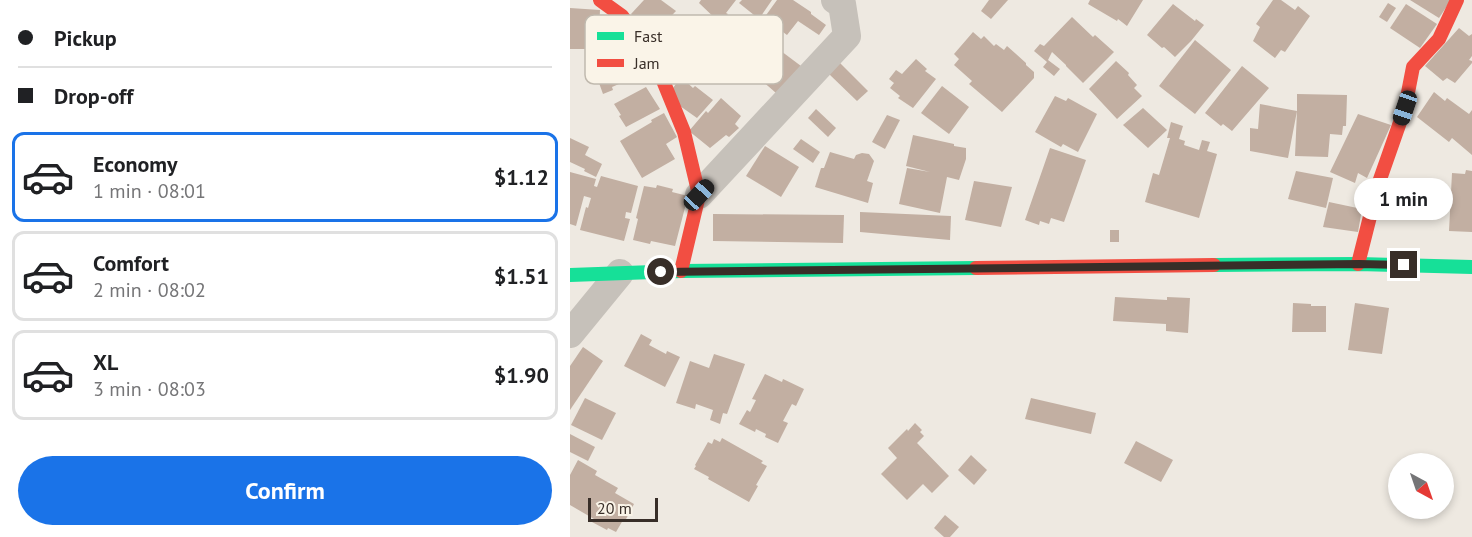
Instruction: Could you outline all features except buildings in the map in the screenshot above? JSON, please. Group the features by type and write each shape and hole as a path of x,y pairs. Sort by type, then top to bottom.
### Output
{"main road":[{"path":"600,0 620,15"},
{"path":"1359,264 1378,185 1405,108 1413,67 1439,39 1457,0"},
{"path":"664,84 684,132 699,195 681,271"},
{"path":"570,275 681,271 1359,264 1472,267"}],"street":[{"path":"699,195 847,36 842,4 835,0"},
{"path":"570,334 620,273"}],"traffic: fast":[{"path":"1214,265 1358,264 1472,267"},
{"path":"570,275 681,271 976,268"}],"traffic: jam":[{"path":"600,0 621,15"},
{"path":"1358,264 1378,185 1405,108 1413,67 1439,39 1457,0"},
{"path":"664,84 684,132 699,195 681,271"},
{"path":"976,268 1214,265"}],"route":[{"path":"661,272 1404,265"}]}
